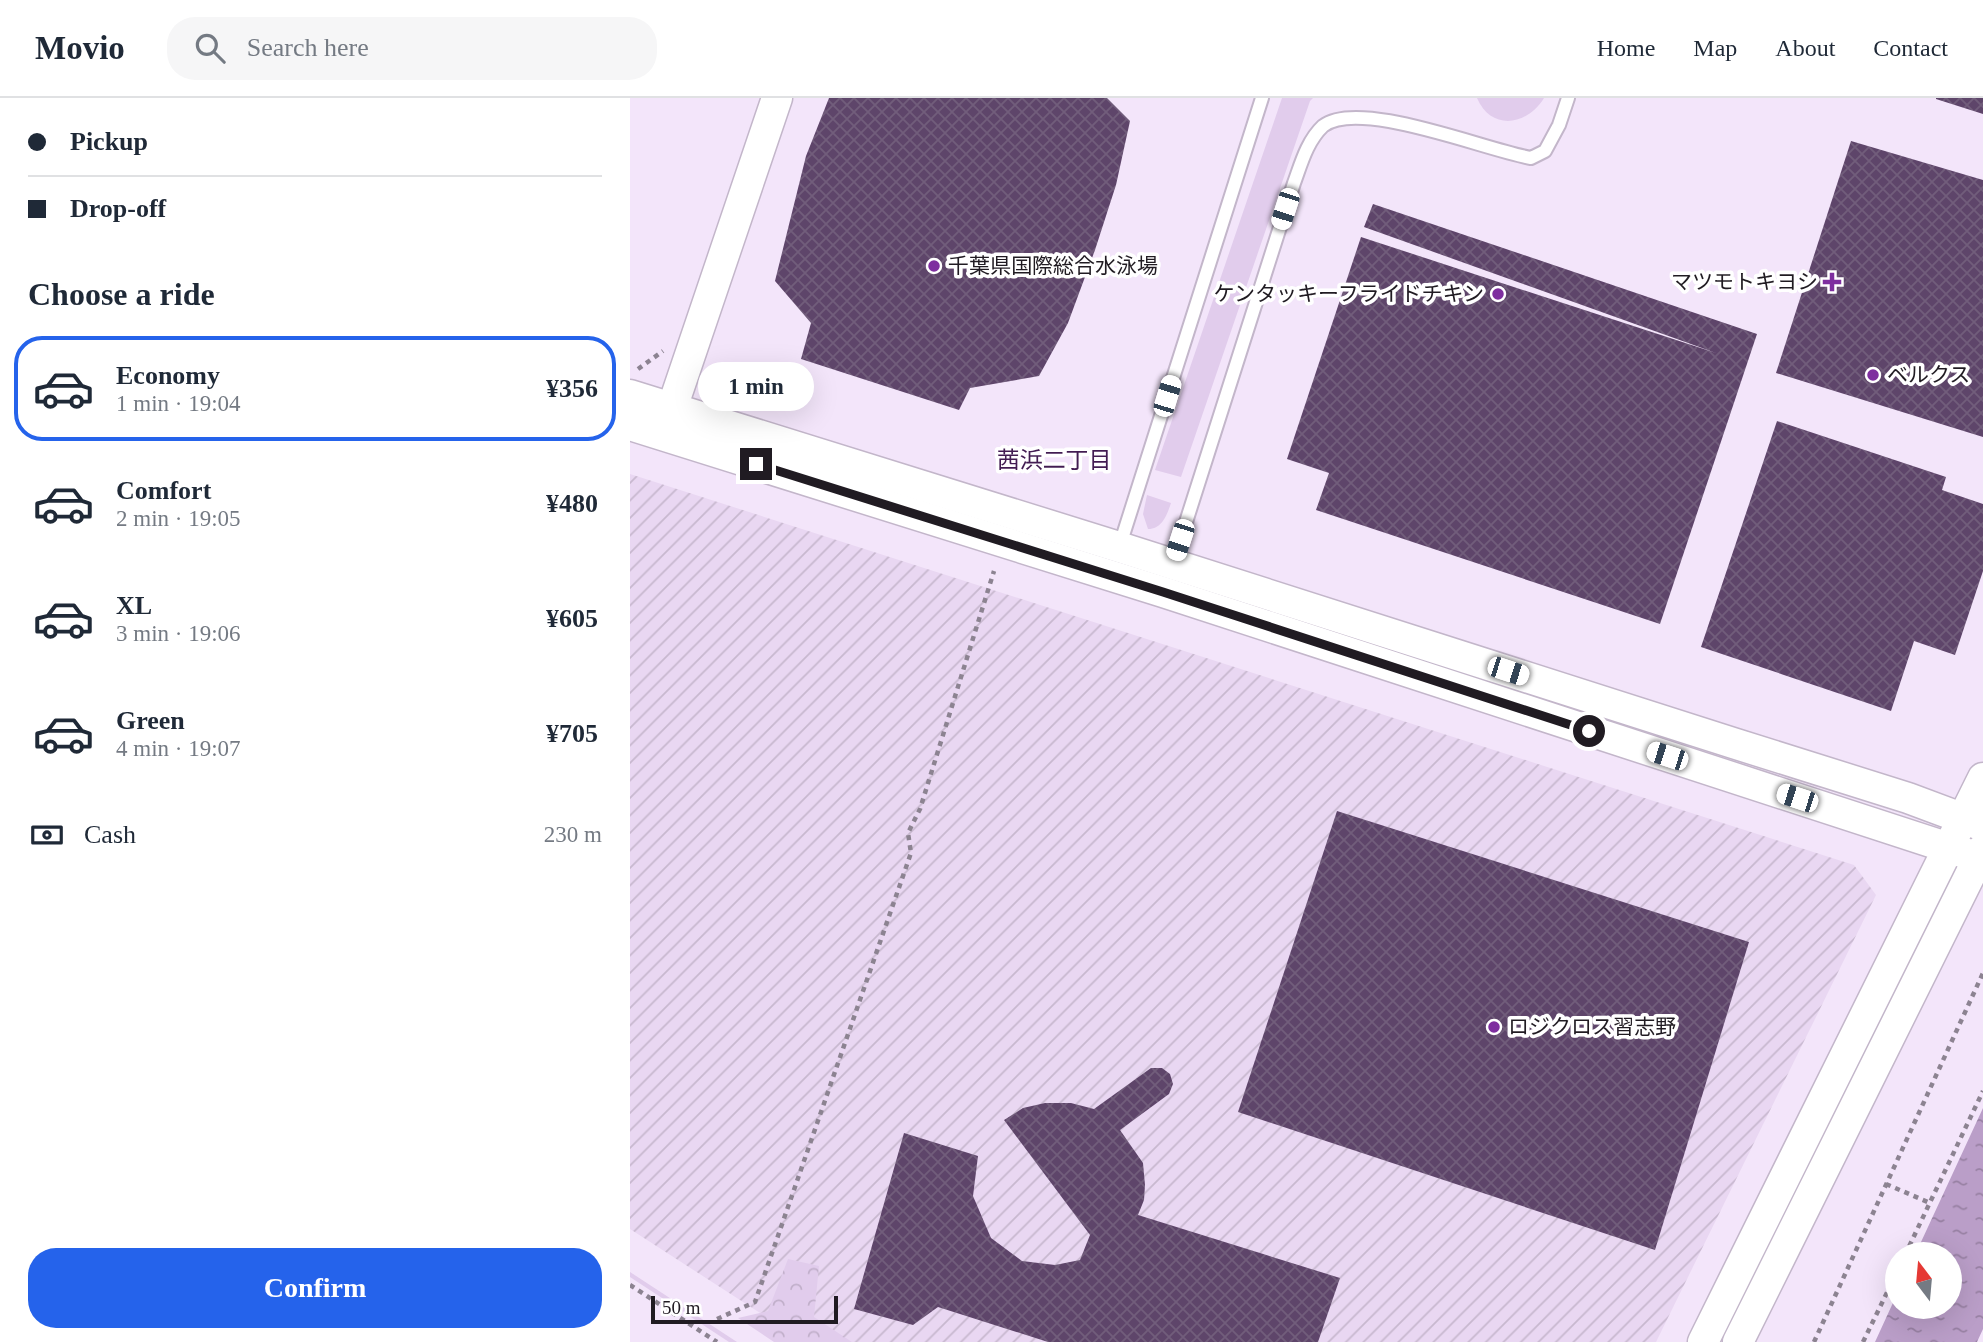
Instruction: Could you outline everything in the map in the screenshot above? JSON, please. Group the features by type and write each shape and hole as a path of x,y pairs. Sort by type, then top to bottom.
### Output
{"street":[{"path":"667,422 777,98"},
{"path":"630,395 667,422 1168,578 1949,847 1982,855 1738,1342"},
{"path":"630,425 667,422"},
{"path":"1168,578 1858,782 1973,822"},
{"path":"1703,1342 1949,847 1973,822 1983,778"}],"lane":[{"path":"1115,561 1262,98"},
{"path":"1168,578 1289,196 1310,141 1324,124 1347,116 1391,118 1531,158 1545,151 1559,125 1567,98"}],"path":[{"path":"717,1319 755,1302 911,853 908,833 920,809 994,571"},
{"path":"1814,1342 1983,973"},
{"path":"1911,1242 1983,1091"},
{"path":"1886,1184 1930,1203"},
{"path":"630,1285 717,1342"},
{"path":"1863,1342 1885,1297"}],"shaded area":[{"path":"630,474 1854,865 1876,895 1656,1342 805,1342 630,1229"}],"green space":[{"path":"1282,98 1313,98 1181,477 1155,470"},
{"path":"1477,98 1544,98 1528,114 1509,121 1491,116"},
{"path":"1147,495 1171,503 1160,524 1148,529 1143,514"},
{"path":"788,1259 819,1266 814,1317 852,1342 774,1342 738,1318 768,1311"},
{"path":"630,1272 737,1342 729,1342 630,1277"}],"water":[{"path":"1983,1108 1983,1329 1977,1342 1875,1342 1885,1320 1962,1320 1962,1242 1921,1242"}],"building":[{"name":"千葉県国際総合水泳場","path":"829,98 1107,98 1130,121 1116,185 1095,250 1068,323 1039,376 970,388 959,410 801,359 811,323 775,281 806,156"},
{"path":"1983,98 1983,114 1936,99"},
{"path":"1851,141 1983,180 1983,437 1776,373"},
{"path":"1373,204 1757,334 1660,624 1316,510 1329,473 1287,459 1361,237 1716,353 1364,227"},
{"path":"1777,421 1946,477 1942,490 1983,504 1983,571 1955,655 1914,641 1891,711 1701,647"},
{"name":"ロジクロス習志野","path":"1337,811 1749,942 1655,1250 1238,1112"},
{"path":"1151,1068 1162,1068 1170,1074 1173,1084 1169,1094 1120,1130 1143,1163 1144,1200 1138,1215 1340,1278 1318,1342 1048,1342 938,1307 913,1325 854,1309 904,1133 978,1156 973,1196 991,1238 1022,1261 1055,1265 1080,1260 1090,1235 1004,1120 1023,1108 1045,1103 1071,1103 1094,1109"}],"place":[{"name":"千葉県国際総合水泳場","path":"934,266"},
{"name":"マツモトキヨシ","path":"1832,282"},
{"name":"ケンタッキーフライドチキン","path":"1498,294"},
{"name":"ベルクス","path":"1873,375"},
{"name":"ロジクロス習志野","path":"1494,1027"}],"district":[{"name":"茜浜二丁目","path":"1054,460"}],"route":[{"path":"756,464 1163,592 1589,731"}]}
